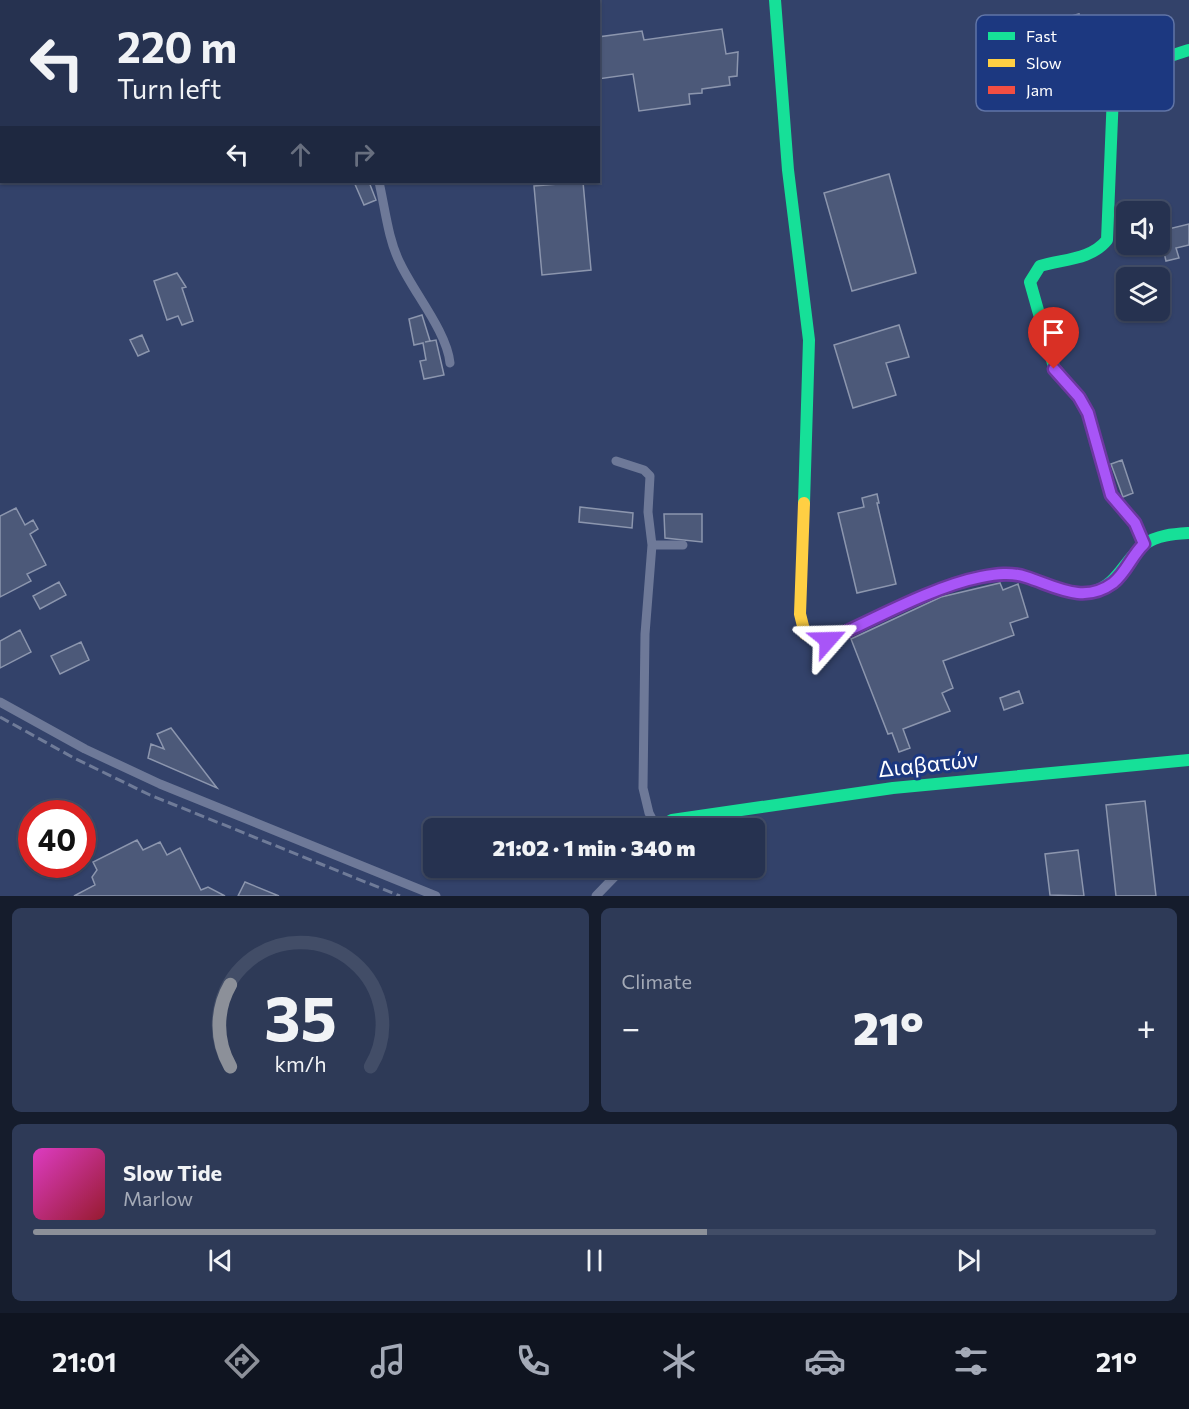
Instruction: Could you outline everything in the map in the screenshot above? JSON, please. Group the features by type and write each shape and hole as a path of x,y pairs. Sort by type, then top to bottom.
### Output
{"street":[{"path":"775,0 788,170 808,340 800,614 805,634 818,641 828,640 945,587 981,577 1005,574 1025,576 1067,592 1091,592 1113,583 1144,544 1162,536 1189,533"},
{"path":"1174,56 1189,50"},
{"path":"1112,111 1107,240 1104,246 1089,254 1040,266 1030,282 1054,369 1079,397 1088,413 1111,495 1135,523 1144,544"},
{"path":"379,183 397,256 429,317 444,338 450,363"},
{"path":"616,461 648,472 648,512 652,545 645,634 643,788 652,818"},
{"path":"652,545 683,545"},
{"path":"0,702 85,749 160,784 436,896"},
{"name":"Διαβατών","path":"686,818 893,789 1189,760"},
{"path":"596,896 613,878"}],"building":[{"path":"722,29 726,54 738,52 737,76 729,77 730,85 702,89 702,93 689,94 690,104 639,111 633,74 600,79 600,37 642,31 644,40"},
{"path":"889,174 916,273 852,291 824,193"},
{"path":"354,183 369,183 376,200 364,205"},
{"path":"583,183 591,270 542,275 534,186"},
{"path":"1189,224 1189,245 1176,248 1179,258 1166,261 1165,255 1170,255 1170,229"},
{"path":"177,273 186,287 182,288 193,321 182,325 178,316 167,320 154,281"},
{"path":"422,315 430,341 425,342 436,340 444,375 424,379 420,361 426,360 423,343 414,345 409,319"},
{"path":"899,325 909,357 886,363 896,395 853,408 834,345"},
{"path":"142,335 149,351 138,356 130,340"},
{"path":"1122,460 1133,493 1123,497 1111,464"},
{"path":"877,494 879,503 877,503 896,584 857,593 838,513 864,507 862,498"},
{"path":"580,507 633,513 632,528 579,522"},
{"path":"16,508 25,525 33,520 38,529 30,534 46,565 27,574 31,581 0,597 0,516"},
{"path":"664,514 702,514 702,542 665,538"},
{"path":"59,582 66,595 40,609 33,596"},
{"path":"1000,583 1003,590 1018,584 1028,617 1010,623 1014,635 943,661 953,688 942,693 950,711 903,729 910,748 899,752 892,733 888,734 851,639 941,597"},
{"path":"20,630 31,652 0,668 0,641"},
{"path":"81,642 89,660 60,674 51,656"},
{"path":"1019,691 1023,703 1004,710 1000,698"},
{"path":"171,728 217,788 148,758 151,744 164,749 157,734"},
{"path":"1145,801 1156,896 1116,896 1106,805"},
{"path":"137,840 143,850 160,842 167,855 180,848 201,890 208,887 225,896 74,896 95,885 92,878 96,878 96,860"},
{"path":"1078,850 1084,896 1050,895 1045,854"},
{"path":"245,882 279,896 238,896"}],"railway":[{"path":"0,717 74,758 150,795 400,896"}],"traffic: fast":[{"path":"775,0 788,170 809,340 804,503"},
{"path":"1174,55 1189,50"},
{"path":"1054,367 1030,282 1040,266 1093,252 1107,240 1112,111"},
{"path":"930,593 971,578 993,574 1025,577 1071,592 1091,592 1108,584 1145,544 1166,536 1189,533"},
{"path":"686,818 893,788 1189,760"}],"traffic: slow":[{"path":"804,503 800,614 805,634 818,641 829,640 930,593"}],"traffic: jam":[{"path":"1054,367 1079,397 1088,413 1111,495 1135,523 1144,544"}],"route":[{"path":"828,640 945,587 981,577 1005,574 1025,576 1067,592 1082,595 1113,583 1121,575 1144,544 1135,523 1111,495 1088,413 1079,397 1054,369"}]}
